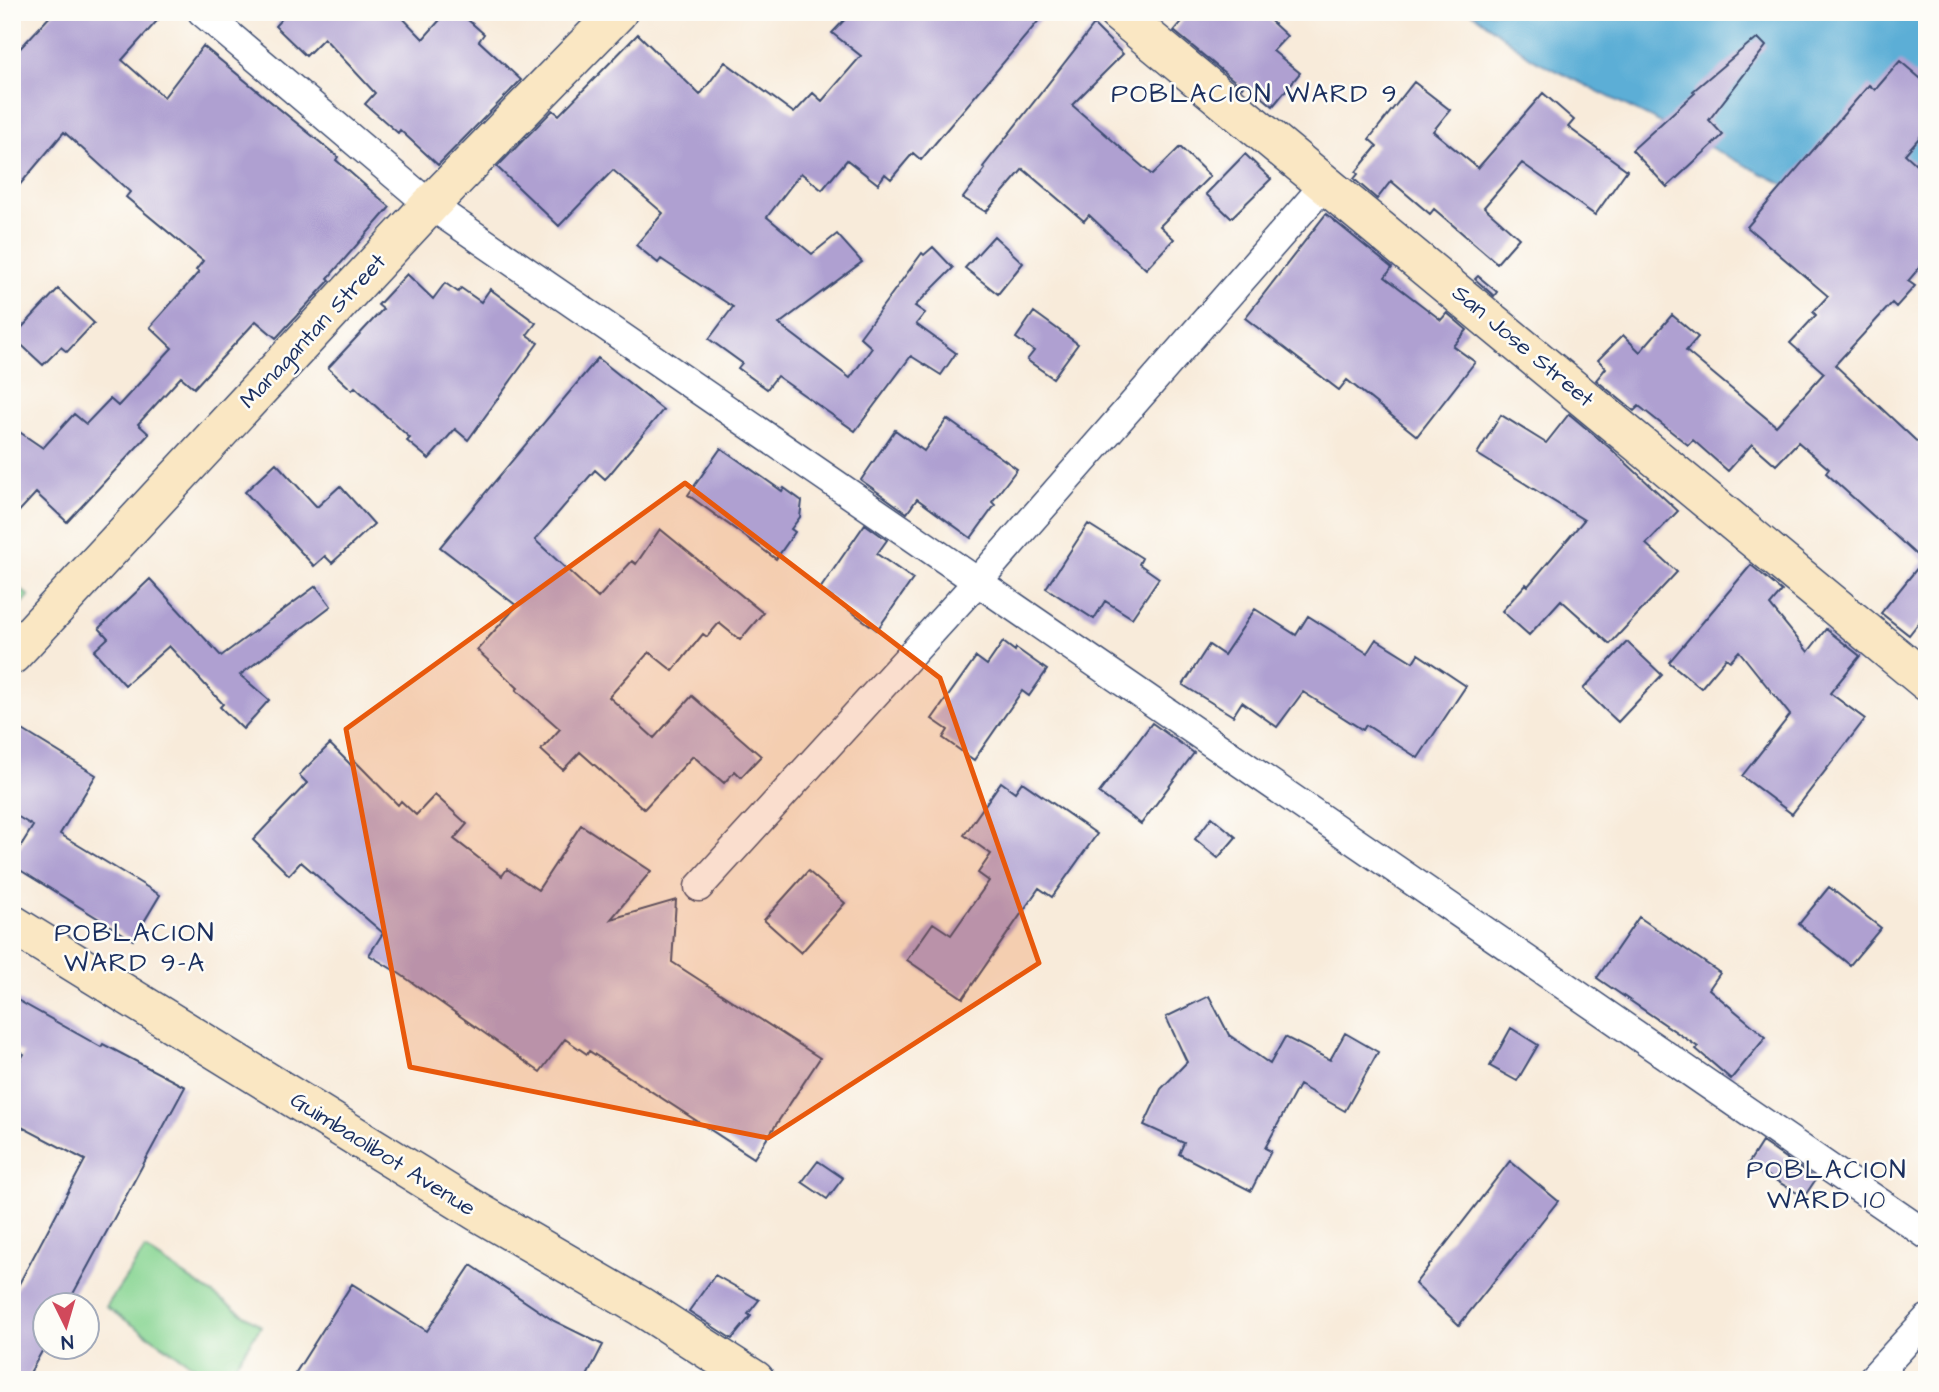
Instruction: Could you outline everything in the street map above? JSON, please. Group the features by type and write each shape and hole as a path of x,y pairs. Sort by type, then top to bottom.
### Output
{"street":[{"path":"202,12 430,205 1927,1235"},
{"name":"Managantan Street","path":"12,655 430,205 618,12"},
{"name":"San Jose Street","path":"1117,12 1927,682"},
{"path":"699,887 978,580 1326,183"},
{"name":"Guimbaolibot Avenue","path":"12,924 478,1212 640,1306 755,1380"},
{"path":"1871,1380 1927,1319"}],"highlighted area":[{"path":"685,483 940,678 1039,963 768,1138 410,1067 346,729"}],"green space":[{"path":"12,582 29,596 12,615"},
{"path":"145,1249 261,1326 225,1380 215,1380 106,1307"}],"water":[{"path":"1471,12 1927,12 1927,256 1533,59"}],"building":[{"path":"54,12 165,12 122,60 164,97 203,46 338,157 336,160 390,207 328,278 330,280 276,338 256,321 194,388 181,377 138,424 149,434 67,522 36,493 12,519 12,427 43,448 74,414 86,424 110,399 118,406 172,348 150,327 199,272 196,270 203,261 126,197 130,192 64,132 12,194 12,57"},
{"path":"288,12 397,12 423,39 447,12 459,12 484,34 479,41 521,80 438,165 400,130 398,133 365,104 375,93 324,38 306,56 275,26"},
{"path":"852,12 1046,12 921,160 913,153 891,179 885,174 878,184 847,160 822,190 801,173 767,217 812,254 837,234 862,262 779,324 850,378 872,348 860,337 922,253 924,255 933,247 953,268 915,306 925,313 916,324 956,353 941,375 911,356 855,431 777,376 767,389 738,368 742,363 709,339 733,307 661,259 658,263 636,245 663,213 613,170 559,226 497,167 553,110 559,115 638,34 700,95 725,62 794,113 813,93 822,101 861,56 832,33"},
{"path":"1190,12 1261,12 1287,36 1273,51 1300,73 1273,106 1245,83 1242,87 1174,31"},
{"path":"1094,25 1123,54 1072,105 1152,175 1180,147 1210,176 1160,226 1174,239 1146,269 1089,215 1084,221 1023,169 986,212 963,198 985,169 983,167"},
{"path":"1758,38 1766,46 1709,120 1723,135 1667,187 1632,150 1695,93 1693,91"},
{"path":"1900,61 1927,84 1927,129 1905,154 1927,174 1927,259 1908,281 1915,286 1896,307 1892,303 1835,365 1927,451 1927,612 1909,635 1881,613 1923,561 1826,473 1829,469 1798,442 1776,465 1752,444 1728,471 1693,440 1688,445 1639,406 1634,411 1596,380 1606,368 1598,360 1623,335 1640,352 1672,315 1698,337 1686,351 1776,426 1824,373 1790,343 1816,315 1813,312 1828,296 1747,227 1869,85 1875,90"},
{"path":"1414,82 1450,110 1433,131 1478,168 1543,93 1574,120 1568,127 1627,170 1595,215 1522,163 1484,207 1519,238 1497,263 1434,209 1430,214 1391,181 1377,199 1354,179 1358,174 1356,172 1377,146 1369,139"},
{"path":"1245,154 1271,179 1231,218 1206,194"},
{"path":"1326,214 1392,268 1385,277 1441,320 1447,313 1467,330 1453,346 1475,362 1417,436 1347,380 1339,390 1245,318"},
{"path":"994,236 1023,263 998,294 965,268"},
{"path":"407,274 433,299 445,283 458,292 461,288 481,302 490,289 536,323 527,335 538,343 468,440 455,429 429,459 407,441 410,438 355,387 352,390 328,368 383,309 378,305"},
{"path":"1478,276 1497,292 1494,296 1475,279"},
{"path":"58,289 94,323 67,352 61,347 43,365 13,337"},
{"path":"1034,312 1078,344 1053,378 1027,360 1034,351 1016,338"},
{"path":"598,358 663,410 609,475 605,479 595,470 535,540 598,598 632,561 636,564 660,529 763,613 740,640 719,623 707,637 703,634 673,671 649,652 609,697 654,738 692,696 761,756 741,777 735,771 724,783 693,756 644,809 580,752 563,770 541,750 560,729 477,650 517,606 440,547"},
{"path":"1569,414 1678,511 1646,544 1677,572 1610,644 1561,600 1529,635 1502,611 1526,584 1528,586 1584,520 1477,454 1501,415 1546,443"},
{"path":"947,419 1017,469 992,502 995,505 971,538 917,499 907,513 861,480 895,430 924,451"},
{"path":"721,448 782,491 784,488 802,501 800,517 791,529 795,532 776,559 688,495"},
{"path":"276,463 317,507 340,486 374,524 332,563 325,556 314,566 245,492"},
{"path":"865,524 887,540 877,554 913,579 877,630 820,589"},
{"path":"1088,524 1142,558 1139,564 1159,578 1132,618 1105,601 1094,619 1046,588"},
{"path":"1751,565 1782,591 1770,605 1808,652 1826,629 1860,656 1830,693 1865,719 1792,814 1742,776 1790,715 1739,651 1730,661 1726,658 1701,688 1669,662"},
{"path":"150,579 221,656 316,586 331,606 240,675 269,700 243,729 220,707 223,704 169,646 125,685 94,651 108,638 99,628"},
{"path":"1255,609 1296,635 1308,616 1367,653 1376,639 1413,662 1418,654 1466,686 1418,758 1366,725 1363,730 1303,692 1277,727 1242,702 1233,716 1183,685 1209,645 1224,655"},
{"path":"1003,642 1047,670 1029,696 1022,691 974,760 943,738 948,730 932,719 976,657 987,665"},
{"path":"1627,642 1662,675 1618,722 1583,689"},
{"path":"1152,723 1194,753 1141,824 1099,793"},
{"path":"21,729 96,775 60,834 160,895 133,940 12,865 12,860 33,826 12,813 12,743"},
{"path":"330,744 351,765 355,761 398,805 401,801 416,815 435,795 467,824 454,839 502,876 507,869 538,890 581,825 651,871 611,919 676,900 672,962 820,1058 754,1158 589,1051 587,1054 565,1039 540,1072 369,955 383,933 301,862 289,875 253,840 307,783 299,775"},
{"path":"1001,782 1015,792 1022,782 1097,834 1052,897 1039,888 963,998 907,960 933,923 951,935 989,881 978,873 991,854 964,835"},
{"path":"1212,817 1236,837 1218,858 1195,839"},
{"path":"808,871 845,903 801,953 764,920"},
{"path":"1829,887 1881,928 1850,965 1799,924"},
{"path":"1639,917 1720,973 1709,989 1766,1037 1731,1079 1696,1049 1698,1047 1597,978"},
{"path":"1209,996 1229,1035 1270,1064 1285,1037 1330,1060 1345,1033 1378,1052 1345,1111 1299,1085 1265,1148 1271,1151 1251,1191 1179,1154 1184,1143 1144,1125 1161,1089 1187,1062 1166,1017"},
{"path":"12,997 101,1047 103,1044 185,1087 75,1290 32,1290 32,1360 37,1360 26,1380 12,1380 12,1297 85,1160 12,1122 12,1073 24,1054 12,1047"},
{"path":"1511,1028 1538,1045 1517,1081 1490,1066"},
{"path":"1762,1142 1816,1179 1804,1197 1748,1164"},
{"path":"818,1161 843,1178 827,1199 802,1182"},
{"path":"1510,1161 1558,1201 1459,1325 1415,1284"},
{"path":"471,1265 554,1321 603,1345 585,1380 291,1380 352,1284 427,1331"},
{"path":"715,1275 759,1300 748,1314 751,1316 732,1339 689,1311"}],"district":[{"name":"POBLACION WARD 9","path":"1255,94"},
{"name":"POBLACION WARD 9-A","path":"135,948"},
{"name":"POBLACION WARD 10","path":"1827,1185"}]}
